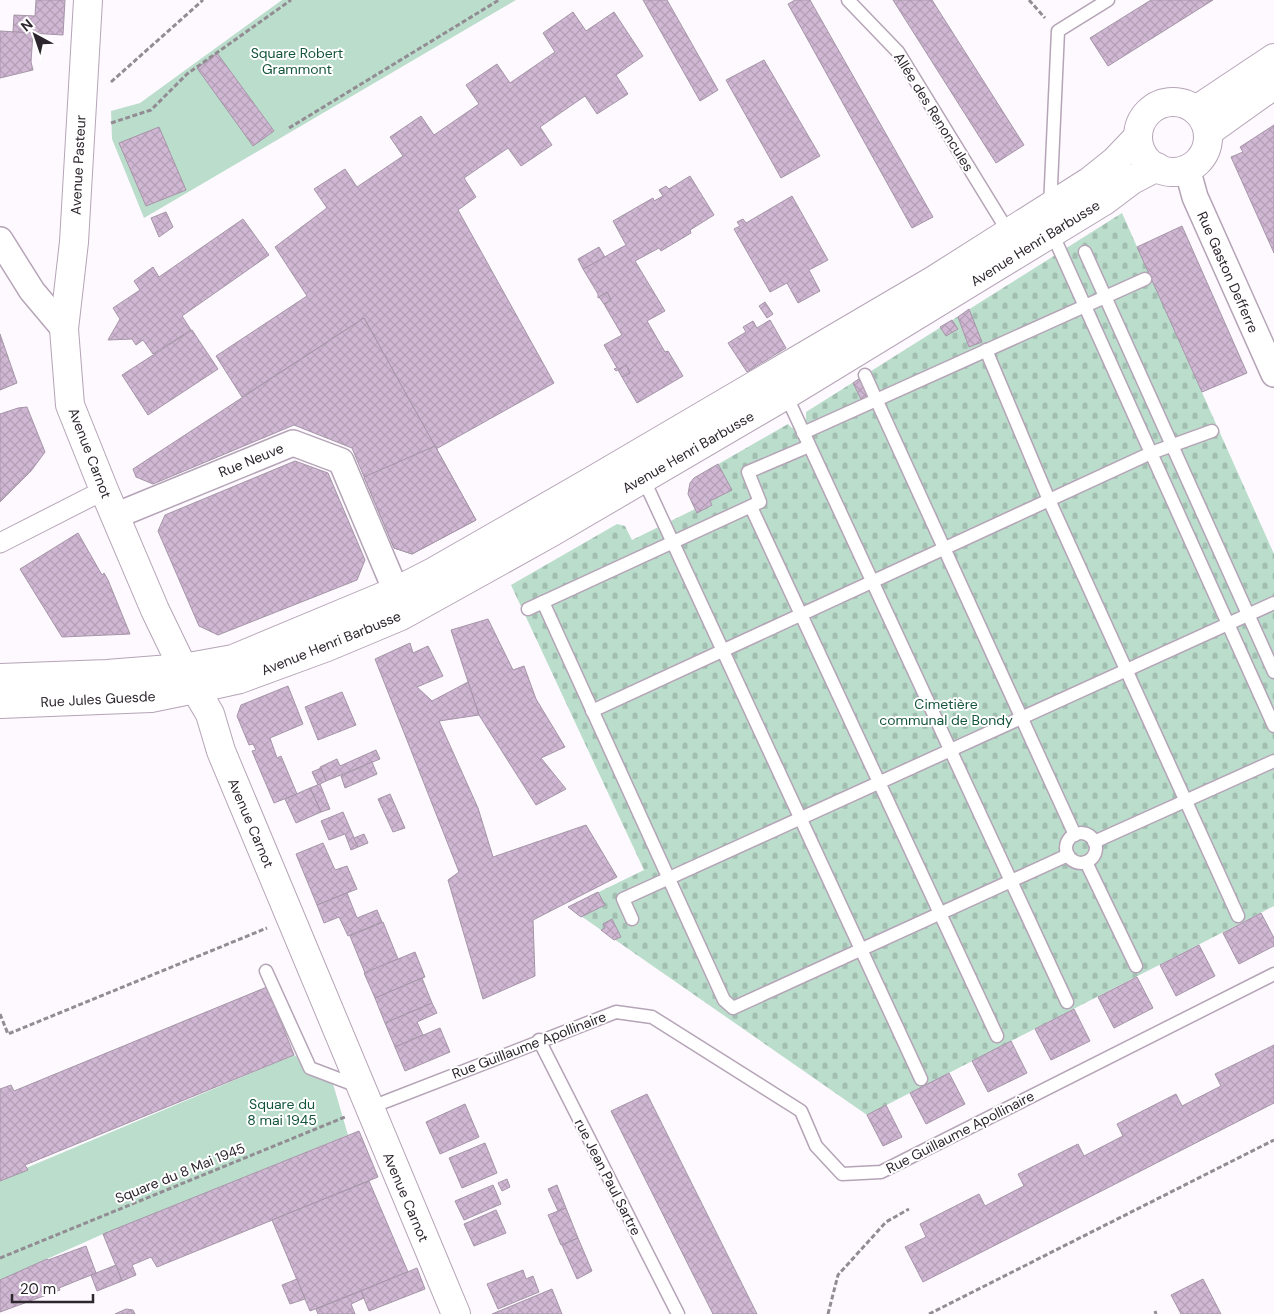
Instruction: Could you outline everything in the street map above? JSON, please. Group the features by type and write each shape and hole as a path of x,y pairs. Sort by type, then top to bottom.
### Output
{"street":[{"name":"Avenue Pasteur","path":"64,330 74,242 88,0"},
{"path":"1202,121 1274,58"},
{"path":"1202,121 1246,102 1274,85"},
{"path":"1169,102 1183,103 1202,121 1207,146 1200,158 1187,168 1166,171 1157,167 1143,154 1138,137 1144,117 1155,107 1169,102"},
{"name":"Avenue Henri Barbusse","path":"189,678 240,678 327,647 401,616 544,537 786,395 1051,220 1116,161 1138,137"},
{"name":"Avenue Henri Barbusse","path":"189,678 396,591 590,482 911,293 1008,233 1104,201 1140,175 1157,167"},
{"name":"Rue Gaston Defferre","path":"1187,168 1195,197 1274,374"},
{"path":"0,240 6,264 32,291 64,330"},
{"name":"Avenue Carnot","path":"64,330 70,405 155,610 189,678 210,714 221,751 337,1062 365,1098 456,1314"},
{"name":"Rue Neuve","path":"115,516 294,443 341,461 396,591"},
{"path":"0,544 104,490"},
{"name":"Rue Jules Guesde","path":"0,678 107,674 189,678"},
{"name":"Rue Jules Guesde","path":"0,704 151,698 189,678"}],"lane":[{"name":"Allée des Renoncules","path":"848,0 898,52 1008,233"},
{"path":"1108,0 1058,31 1051,220 1084,306 1274,726"},
{"path":"1085,252 1274,672"},
{"path":"803,433 1144,279"},
{"path":"986,350 1049,500 1187,800 1238,916"},
{"path":"865,376 1075,834"},
{"path":"786,395 1067,1002"},
{"path":"592,711 1151,453 1212,431"},
{"path":"528,609 760,502 748,472 809,446"},
{"path":"642,478 921,1080"},
{"path":"751,507 997,1036"},
{"path":"543,602 724,1000 733,1008 1068,855"},
{"path":"632,919 623,899 878,781 1274,603"},
{"path":"1094,842 1274,761"},
{"path":"1075,834 1086,834 1094,842 1094,854 1086,862 1073,861 1068,855 1067,843 1075,834"},
{"path":"1086,862 1136,966"},
{"path":"266,971 310,1068 337,1062"},
{"name":"Rue Guillaume Apollinaire","path":"365,1098 539,1040 616,1012 652,1017 801,1111 816,1146 842,1174 881,1172 1274,974"},
{"name":"rue Jean Paul Sartre","path":"539,1040 678,1314"}],"path":[{"path":"82,99 112,81 203,0"},
{"path":"111,123 151,110 187,74 291,0"},
{"path":"289,128 499,0"},
{"path":"0,1014 8,1034 260,931"},
{"name":"Square du 8 Mai 1945","path":"0,1258 365,1098"},
{"path":"929,1314 1274,1140"},
{"path":"828,1314 838,1275 886,1222 909,1209"}],"green space":[{"name":"Square Robert Grammont","path":"282,0 516,0 144,218 112,139 111,111 140,103"},
{"name":"Cimetière communal de Bondy","path":"1122,213 1274,554 1274,906 867,1115 568,907 644,870 511,585 617,524 625,526 632,540 695,509 688,494 694,478 788,424 792,428 806,421 806,412"},
{"name":"Square du 8 mai 1945","path":"294,1055 331,1077 348,1135 103,1234 0,1280 0,1179"}],"building":[{"path":"36,0 65,0 63,35 13,32 14,15 35,16"},
{"path":"643,0 667,0 718,90 700,101"},
{"path":"795,0 810,0 933,217 912,228 788,4"},
{"path":"893,0 932,0 1024,145 996,163"},
{"path":"1151,0 1213,0 1108,66 1090,38"},
{"path":"573,12 586,31 614,12 643,56 616,75 628,94 597,114 585,96 540,127 552,145 521,166 508,148 464,178 476,197 458,210 554,383 436,449 364,318 242,397 216,356 307,296 275,247 327,208 314,189 345,169 357,187 403,156 390,137 421,116 434,135 479,104 466,85 497,64 510,83 555,52 543,33"},
{"path":"0,31 33,33 31,62 33,70 0,78"},
{"path":"217,53 274,131 253,146 197,68"},
{"path":"764,60 820,156 781,178 726,80"},
{"path":"1274,125 1274,253 1231,157 1243,152 1240,147"},
{"path":"159,127 186,190 146,206 119,143"},
{"path":"690,176 714,215 690,230 691,233 661,251 659,248 635,261 665,311 647,321 665,352 668,351 683,376 637,403 622,377 630,373 626,365 616,371 614,369 617,368 604,345 622,335 604,304 611,300 607,292 598,298 598,294 583,269 626,245 613,221 653,198 654,201 663,196 659,190 666,186 669,189"},
{"path":"792,196 828,260 809,270 820,291 798,303 787,283 770,292 734,229 740,226 737,222 743,219 746,223"},
{"path":"166,212 173,227 159,237 151,218"},
{"path":"243,219 269,255 182,316 191,330 153,354 143,340 136,345 132,339 108,340 120,319 113,308 140,290 134,281 153,267 159,277"},
{"path":"1182,226 1247,373 1202,392 1137,247"},
{"path":"599,247 605,257 583,269 578,259"},
{"path":"607,292 611,300 604,304 599,297"},
{"path":"765,302 773,314 767,318 759,306"},
{"path":"969,309 982,342 969,347 958,317"},
{"path":"364,318 476,520 412,554 394,548 352,448 294,425 153,484 136,477 133,469"},
{"path":"770,320 786,348 747,372 728,343 746,332 743,327 753,321 757,328"},
{"path":"952,320 958,329 946,336 940,327"},
{"path":"192,330 218,369 148,415 122,375"},
{"path":"0,334 17,383 0,390"},
{"path":"626,365 630,373 622,377 618,370"},
{"path":"860,378 870,398 862,401 853,383"},
{"path":"27,407 45,452 31,471 0,502 0,414"},
{"path":"435,446 476,520 412,554 394,548 364,477"},
{"path":"295,461 328,473 365,560 357,580 218,635 199,626 158,531 165,515"},
{"path":"718,464 732,490 710,501 712,505 697,513 688,494 690,483 694,478"},
{"path":"78,533 102,575 104,573 108,580 130,634 62,637 20,569"},
{"path":"488,619 513,670 524,666 536,699 565,747 541,758 566,789 536,805 479,715 451,630"},
{"path":"410,643 413,653 428,646 443,676 417,687 432,701 468,682 479,715 439,721 478,808 493,857 586,825 617,877 533,920 535,976 483,999 448,880 459,872 375,659"},
{"path":"288,686 303,724 270,738 277,758 281,756 297,794 274,803 252,751 256,750 253,744 249,745 237,716 241,705"},
{"path":"342,692 356,725 318,740 305,707"},
{"path":"376,750 380,759 326,781 320,767 337,759 340,766"},
{"path":"372,762 377,774 345,788 341,776"},
{"path":"321,768 326,781 318,785 312,772"},
{"path":"320,784 330,809 321,812 310,788"},
{"path":"310,788 321,812 296,823 285,799"},
{"path":"390,794 405,828 393,832 378,799"},
{"path":"343,812 358,847 351,850 345,834 329,840 321,821"},
{"path":"364,834 368,843 358,847 354,838"},
{"path":"323,843 335,870 347,866 357,889 317,905 296,854"},
{"path":"598,892 605,905 581,917 568,907"},
{"path":"347,893 357,918 377,910 382,922 348,936 339,917 324,923 317,905"},
{"path":"1261,913 1274,938 1274,946 1239,964 1223,933"},
{"path":"612,919 621,937 614,940 601,930 605,928 603,924"},
{"path":"383,922 398,959 365,973 350,936"},
{"path":"1199,945 1215,976 1176,996 1160,965"},
{"path":"415,952 425,977 375,998 364,973"},
{"path":"1137,977 1153,1008 1114,1028 1098,997"},
{"path":"422,978 432,1003 385,1023 375,998"},
{"path":"267,987 294,1055 25,1165 28,1170 0,1181 0,1089 11,1085 14,1091"},
{"path":"432,1003 437,1013 417,1022 423,1035 395,1047 385,1023"},
{"path":"1074,1009 1090,1041 1051,1060 1035,1029"},
{"path":"440,1028 450,1052 405,1071 395,1047"},
{"path":"1011,1041 1027,1073 988,1092 972,1061"},
{"path":"1274,1045 1274,1103 923,1282 905,1247 926,1237 920,1224 979,1194 985,1206 1024,1186 1018,1174 1078,1144 1084,1156 1123,1136 1117,1124 1176,1094 1182,1106 1221,1086 1215,1074"},
{"path":"949,1073 965,1104 926,1124 910,1093"},
{"path":"647,1094 757,1314 713,1314 611,1111"},
{"path":"465,1104 479,1137 440,1154 426,1122"},
{"path":"886,1105 902,1137 883,1146 867,1115"},
{"path":"359,1131 378,1177 157,1267 151,1257 132,1265 136,1275 122,1281 103,1234"},
{"path":"485,1143 497,1173 462,1188 449,1158"},
{"path":"507,1179 510,1187 502,1191 498,1183"},
{"path":"369,1181 408,1272 310,1311 272,1220"},
{"path":"493,1185 501,1204 464,1220 455,1201"},
{"path":"557,1185 566,1208 558,1211 548,1189"},
{"path":"566,1208 578,1238 561,1245 548,1215"},
{"path":"496,1210 506,1233 474,1246 464,1224"},
{"path":"578,1238 592,1271 577,1279 562,1245"},
{"path":"86,1246 96,1273 59,1288 60,1290 0,1312 0,1280 47,1259"},
{"path":"116,1265 122,1281 97,1291 91,1275"},
{"path":"417,1268 425,1289 369,1311 361,1291"},
{"path":"523,1270 526,1279 533,1276 539,1292 498,1309 487,1284"},
{"path":"297,1279 305,1299 290,1304 282,1285"},
{"path":"1203,1279 1221,1314 1181,1314 1171,1295"},
{"path":"552,1289 562,1314 492,1314"},
{"path":"361,1291 364,1298 351,1304 355,1314 318,1314 316,1309"},
{"path":"126,1309 133,1310 135,1314 115,1314"}]}
